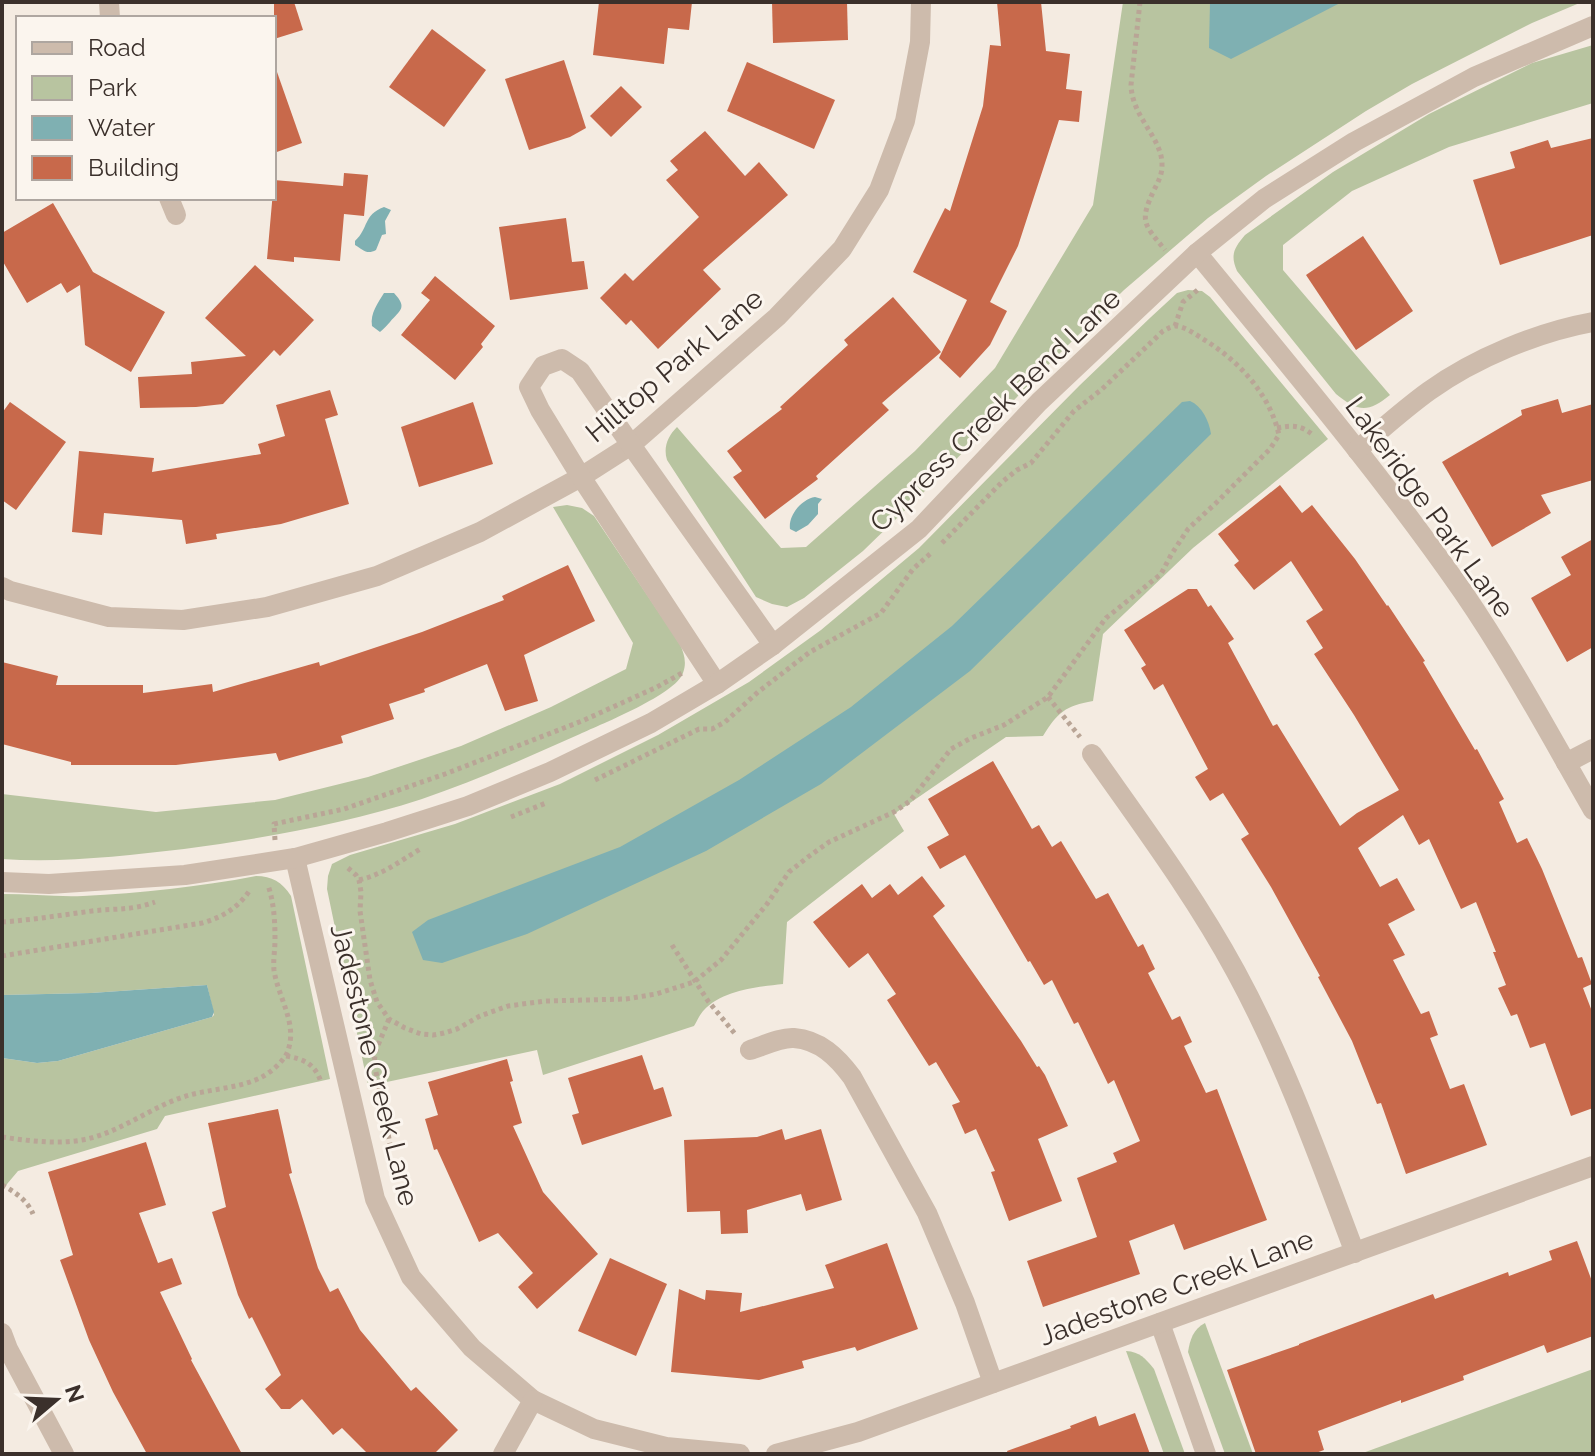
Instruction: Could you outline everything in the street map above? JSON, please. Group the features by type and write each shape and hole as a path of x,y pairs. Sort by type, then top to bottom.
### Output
{"street":[{"name":"Hilltop Park Lane","path":"2,587 109,617 183,620 267,607 377,576 480,532 581,477 631,445 777,317 842,249 879,190 905,121 920,42 921,2"},
{"name":"Cypress Creek Bend Lane","path":"2,882 49,884 185,875 295,858 468,806 550,772 651,723 717,684 773,645 919,529 1039,402 1180,268 1264,199 1354,142 1474,77 1593,26"},
{"name":"Lakeridge Park Lane","path":"1197,253 1357,450 1463,592 1527,693 1593,810"},
{"path":"1357,450 1431,390 1492,354 1561,328 1593,322"},
{"path":"717,684 540,410 529,387 543,366 562,359 580,371 773,645"},
{"path":"1566,763 1593,749"},
{"path":"1092,754 1180,880 1236,971 1293,1090 1355,1253"},
{"name":"Jadestone Creek Lane","path":"295,858 375,1199 411,1277 472,1348 533,1400 594,1429 666,1447 740,1454"},
{"path":"750,1050 792,1038 818,1045 836,1057 852,1077 927,1213 965,1303 993,1383"},
{"name":"Jadestone Creek Lane","path":"776,1454 858,1432 1593,1166"},
{"path":"1160,1323 1206,1454"},
{"path":"2,1333 64,1454"},
{"path":"503,1454 533,1400"}],"path":[{"path":"1140,2 1131,98 1154,139 1163,165 1144,219 1147,228 1180,268"},
{"path":"1175,326 1183,302 1215,276"},
{"path":"423,847 386,872 359,880 370,980 377,1002 389,1019 405,1028 433,1035 457,1029 508,1006 545,1001 626,999 656,994 694,982 721,960 789,872 829,842 894,812 910,801 951,749 1004,725 1048,697 1106,618 1161,574 1188,529 1270,449 1279,435 1264,400 1243,368 1217,347 1175,326 1163,331 1101,390 1074,411 1031,463 1002,482 913,569 881,613 810,652 725,722 712,729 699,729 583,785"},
{"path":"1277,428 1299,426 1316,439"},
{"path":"276,835 274,824 344,809 500,753 657,687 702,661"},
{"path":"1048,697 1092,754"},
{"path":"508,818 558,797"},
{"path":"2,1137 46,1142 85,1139 101,1135 177,1099 260,1078 273,1070 286,1056 290,1024 274,969 274,908 268,885"},
{"path":"2,956 219,918 243,901 250,890 241,890"},
{"path":"2,922 134,909 160,900"},
{"path":"672,945 708,1001 750,1050"},
{"path":"389,1019 374,1062 390,1144"},
{"path":"286,1056 313,1066 321,1084"},
{"path":"2,1185 22,1198 33,1214"}],"green space":[{"path":"1123,2 1582,2 1532,23 1412,84 1266,176 1208,218 1124,290 863,551 804,598 787,607 756,597 667,460 666,446 671,434 677,427 781,548 806,547 915,451 995,368 1093,205"},
{"path":"1593,45 1593,103 1449,147 1352,191 1283,245 1283,270 1390,395 1375,405 1363,408 1344,400 1237,271 1234,252 1238,244 1245,235 1333,172 1429,114 1532,63"},
{"path":"1202,291 1210,297 1328,439 1193,548 1103,634 1093,701 1063,711 1043,736 1006,737 894,814 904,831 787,922 783,984 730,994 704,1010 694,1026 543,1075 537,1050 368,1086 327,889 332,864 350,855 455,824 560,784 658,735 749,682 821,630 919,548 1080,385 1177,293"},
{"path":"567,505 582,508 594,516 680,644 685,662 683,673 653,699 482,777 364,816 275,835 184,849 71,859 2,859 2,794 156,812 275,800 368,777 461,746 551,707 626,669 633,643 553,507"},
{"path":"256,876 276,881 291,896 330,1079 165,1116 157,1129 18,1171 2,1190 2,1058 37,1063 58,1061 214,1015 207,985 2,995 2,894 105,895"},
{"path":"1205,1323 1253,1454 1225,1454 1188,1352 1193,1335"},
{"path":"1126,1351 1142,1356 1154,1369 1185,1454 1164,1454"},
{"path":"1593,1369 1593,1454 1360,1454"}],"water":[{"path":"1210,2 1342,2 1231,59 1209,48"},
{"path":"384,207 391,210 385,221 386,234 382,235 376,250 365,251 355,245 355,241 369,218"},
{"path":"384,293 394,293 402,306 380,332 372,326 372,317"},
{"path":"1190,401 1204,414 1211,434 970,671 821,784 706,851 527,934 442,963 423,960 412,932 428,920 620,847 739,780 851,707 952,626 1182,402"},
{"path":"815,497 822,499 818,504 818,514 796,532 790,529 791,518 797,508"},
{"path":"207,985 214,1012 212,1017 58,1061 37,1063 2,1058 2,995"}],"building":[{"path":"274,2 294,2 303,30 276,38"},
{"path":"599,2 692,2 689,30 668,28 664,64 593,55"},
{"path":"772,2 847,2 848,40 773,43"},
{"path":"997,2 1041,2 1046,51 1070,54 1066,89 1082,91 1079,122 1059,120 1018,246 990,302 1007,311 990,345 960,378 939,358 967,300 913,272 945,208 950,211 983,106 990,45 1001,46"},
{"path":"432,29 486,70 444,127 389,87"},
{"path":"564,60 586,128 570,137 529,150 505,79"},
{"path":"747,62 835,100 814,149 727,111"},
{"path":"276,72 302,143 276,152"},
{"path":"621,86 642,107 611,137 590,116"},
{"path":"705,131 745,176 759,162 788,195 703,270 721,289 658,349 631,320 626,325 600,298 625,273 633,281 699,217 666,180 678,170 670,161"},
{"path":"1593,138 1593,235 1500,265 1473,180 1515,168 1510,152 1548,140 1551,148"},
{"path":"344,173 368,175 364,216 344,214 340,261 294,257 294,262 267,259 276,180 343,186"},
{"path":"53,203 93,272 165,312 131,372 85,345 80,285 67,293 61,283 27,303 2,260 2,233"},
{"path":"566,218 572,262 584,261 588,289 510,300 499,227"},
{"path":"1363,236 1413,311 1356,350 1306,275"},
{"path":"255,265 314,320 280,356 274,350 223,404 140,408 138,377 192,374 191,362 246,356 205,318"},
{"path":"435,276 495,326 481,344 483,347 455,380 401,335 430,300 421,293"},
{"path":"893,297 941,352 882,403 889,410 816,476 818,479 765,519 733,477 742,471 727,451 782,409 780,407 848,345 844,340"},
{"path":"330,390 338,415 325,419 349,504 281,524 216,534 217,539 186,544 182,520 104,513 102,535 72,532 79,451 154,458 152,472 261,454 258,444 285,436 276,405"},
{"path":"1558,399 1562,413 1593,404 1593,480 1541,495 1551,513 1492,547 1442,462 1522,415 1521,410"},
{"path":"10,402 66,442 16,510 2,500 2,413"},
{"path":"473,402 493,464 419,487 401,427"},
{"path":"1280,485 1302,513 1312,505 1355,559 1425,661 1504,799 1499,802 1517,843 1527,838 1592,984 1583,988 1593,1014 1593,1108 1571,1116 1545,1043 1530,1048 1517,1014 1511,1016 1498,988 1506,985 1476,902 1461,909 1429,839 1419,845 1403,815 1358,848 1380,887 1397,878 1415,910 1388,924 1405,955 1393,960 1421,1014 1429,1011 1438,1035 1430,1038 1450,1089 1464,1084 1487,1145 1406,1174 1381,1103 1377,1104 1352,1041 1320,976 1241,839 1249,834 1223,793 1210,801 1195,777 1208,769 1163,684 1154,690 1141,668 1146,665 1124,630 1188,589 1197,589 1234,639 1228,643 1273,726 1277,724 1340,826 1399,790 1314,654 1323,648 1306,621 1323,610 1291,561 1254,590 1234,565 1239,561 1218,534"},
{"path":"1593,539 1593,647 1567,662 1531,598 1571,575 1561,557"},
{"path":"568,565 595,621 524,655 538,701 505,711 487,664 424,689 425,692 389,704 394,719 341,736 343,743 279,761 276,753 176,765 71,765 71,762 2,744 2,662 58,676 56,685 143,685 143,693 212,684 213,692 319,662 320,666 422,632 504,600 502,596"},
{"path":"993,761 1032,829 1039,825 1052,847 1061,841 1096,899 1108,893 1138,947 1143,944 1155,969 1148,973 1172,1020 1180,1016 1192,1042 1184,1046 1206,1093 1217,1089 1267,1220 1184,1250 1174,1224 1129,1241 1140,1274 1043,1307 1027,1261 1097,1237 1077,1178 1117,1162 1113,1153 1140,1141 1114,1080 1108,1084 1078,1022 1074,1024 1052,980 1044,985 965,855 940,869 927,847 949,835 928,799"},
{"path":"922,876 945,906 933,916 1045,1075 1068,1126 1038,1139 1062,1201 1009,1221 991,1172 995,1171 976,1129 965,1134 952,1105 960,1102 936,1062 929,1066 887,1000 896,994 868,953 849,968 813,922 862,884 872,898 890,884 898,895"},
{"path":"642,1055 654,1090 663,1087 672,1116 582,1145 572,1115 579,1113 568,1078"},
{"path":"507,1059 522,1123 513,1126 543,1192 598,1254 537,1309 518,1287 533,1273 498,1233 479,1242 437,1149 434,1150 425,1119 438,1115 428,1082"},
{"path":"278,1109 292,1173 289,1174 318,1268 330,1292 338,1288 360,1330 411,1391 416,1387 458,1430 434,1454 368,1454 342,1428 333,1435 302,1399 290,1409 281,1409 265,1389 281,1375 238,1295 212,1212 226,1207 208,1123"},
{"path":"782,1129 785,1140 821,1129 842,1200 806,1211 801,1194 747,1210 748,1233 721,1234 720,1211 687,1212 684,1140 757,1137"},
{"path":"146,1142 166,1205 139,1213 158,1263 172,1258 182,1284 160,1292 191,1360 242,1454 147,1454 89,1340 60,1260 73,1255 48,1172"},
{"path":"1577,1241 1593,1284 1593,1336 1547,1353 1544,1345 1463,1376 1464,1380 1318,1431 1324,1450 1313,1454 1256,1454 1227,1370 1433,1294 1435,1299 1508,1272 1509,1276 1552,1260 1549,1251"},
{"path":"887,1243 918,1329 857,1351 855,1347 802,1361 804,1368 759,1380 671,1372 679,1289 705,1300 706,1290 742,1293 740,1312 834,1288 825,1265"},
{"path":"610,1258 667,1284 636,1356 578,1331"},
{"path":"1135,1413 1150,1454 1008,1454 1007,1451 1096,1416 1099,1426"}]}
